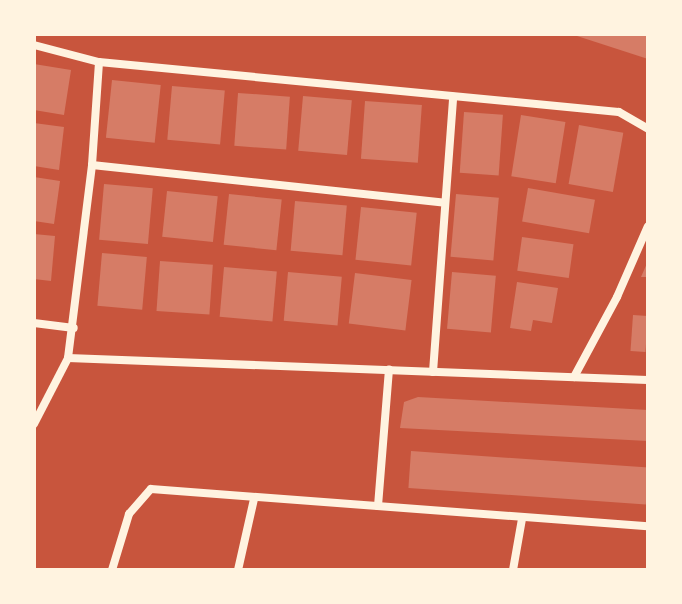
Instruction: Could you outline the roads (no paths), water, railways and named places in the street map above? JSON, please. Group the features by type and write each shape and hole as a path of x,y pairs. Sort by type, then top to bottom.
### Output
{"street":[{"path":"34,45 99,62 619,112 648,129"},
{"path":"34,424 68,358 74,328 92,165 99,62"},
{"path":"433,372 453,97"},
{"path":"92,165 445,203"},
{"path":"574,377 617,297 648,226"},
{"path":"34,323 74,328"},
{"path":"68,358 648,380"},
{"path":"378,506 389,369"},
{"path":"112,570 129,514 151,489 648,526"},
{"path":"238,570 254,499"},
{"path":"513,570 522,519"}]}
